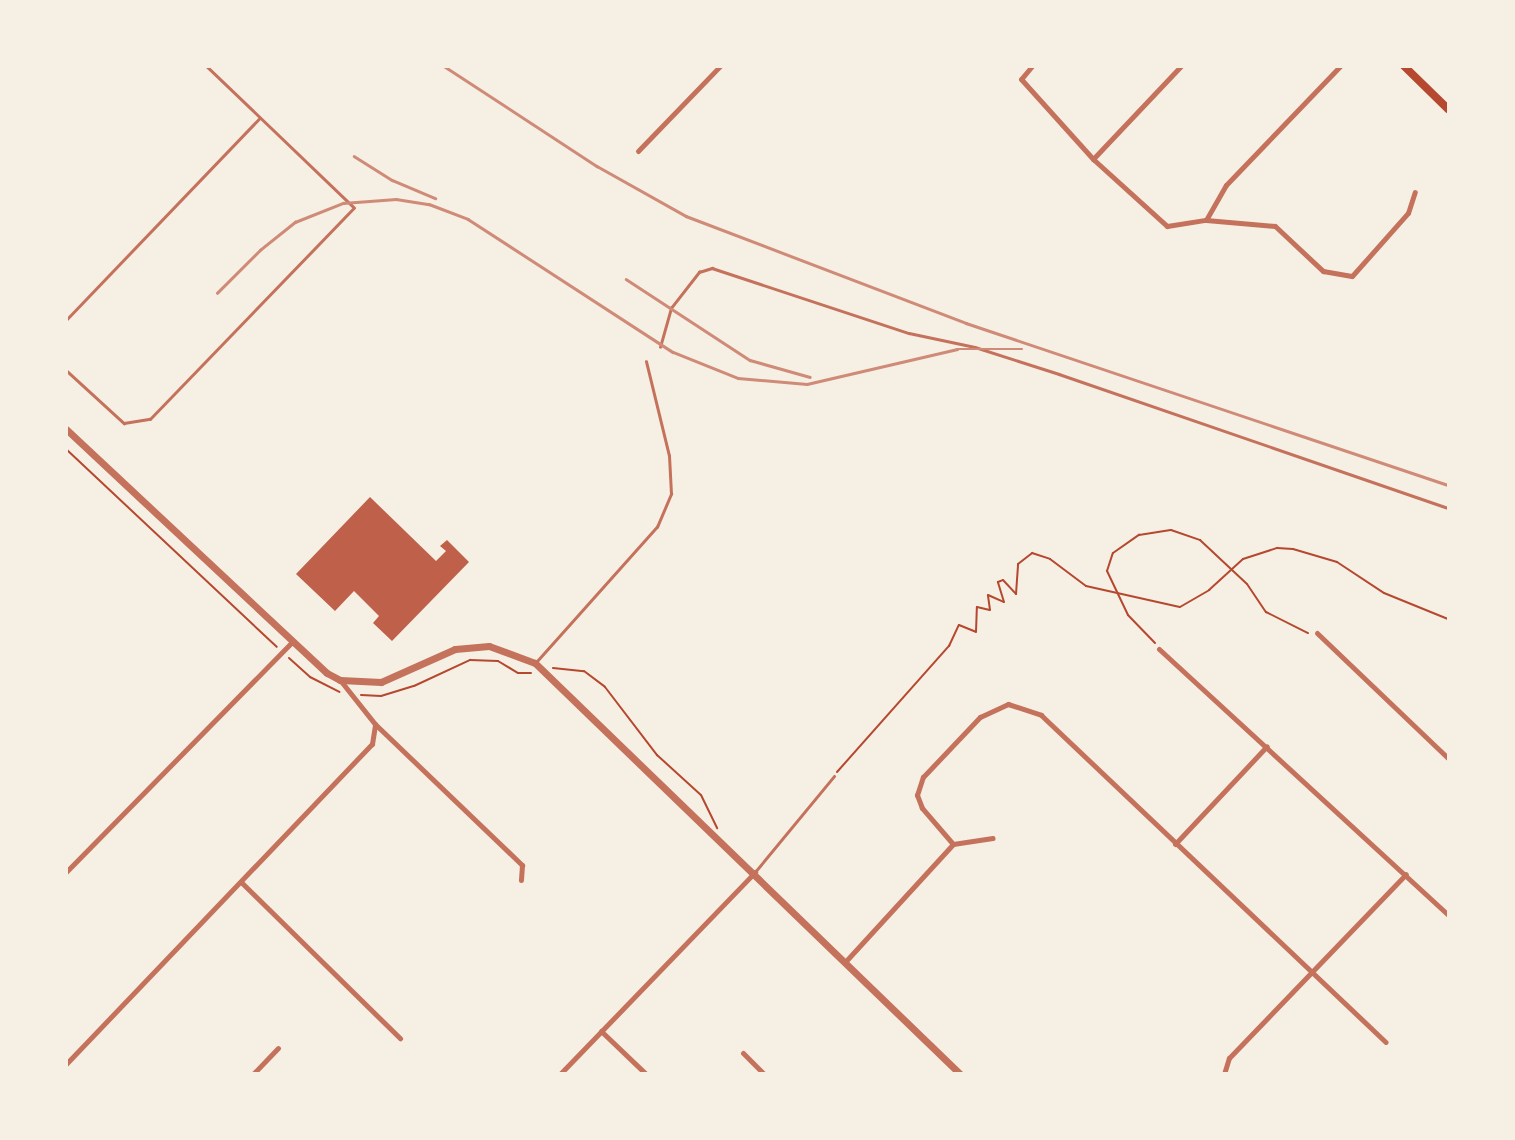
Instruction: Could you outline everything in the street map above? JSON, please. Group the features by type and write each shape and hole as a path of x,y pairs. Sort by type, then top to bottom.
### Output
{"main road":[{"path":"1404,66 1448,109"}],"street":[{"path":"638,151 720,66"},
{"path":"1032,66 1021,79 1093,159 1167,226 1206,220 1275,226 1323,271 1352,276 1408,213 1415,192"},
{"path":"1093,159 1181,66"},
{"path":"1206,220 1226,185 1340,66"},
{"path":"66,429 291,643 340,680 348,695 375,724 522,865 521,880"},
{"path":"1317,633 1448,758"},
{"path":"66,872 291,643"},
{"path":"340,680 381,682 441,654 468,647 510,650 535,663 755,872 960,1073"},
{"path":"1159,649 1448,915"},
{"path":"953,844 922,808 917,795 919,783 980,717 1008,704 1041,715 1386,1042"},
{"path":"66,1064 372,744 375,724"},
{"path":"1175,844 1267,746"},
{"path":"845,962 953,844 993,838"},
{"path":"560,1073 755,872"},
{"path":"1224,1073 1229,1058 1406,874"},
{"path":"241,882 400,1038"},
{"path":"601,1031 646,1073"},
{"path":"253,1073 278,1048"},
{"path":"743,1053 764,1073"}],"lane":[{"path":"66,370 124,423 150,419 354,208 206,66"},
{"path":"66,320 260,118"},
{"path":"660,347 671,308 699,271 712,268 909,333 975,347 1042,368 1448,508"},
{"path":"535,663 657,527 671,494 669,456 646,362"},
{"path":"755,872 834,776"}],"path":[{"path":"66,449 310,677 348,695 381,696 470,660 498,661 518,673 573,668 605,687 657,755 701,795 719,838"},
{"path":"1159,649 1128,615 1107,571 1113,553 1139,535 1171,530 1200,540 1230,569 1266,612 1297,629 1317,633"},
{"path":"834,776 949,646 959,625 976,632 977,607 989,610 988,595 1004,601 998,582 1003,580 1016,594 1018,564 1026,555 1044,556 1086,586 1180,607 1230,569 1266,551 1293,548 1337,562 1384,593 1448,619"}],"building":[{"path":"370,497 436,561 446,551 440,546 447,540 469,562 392,641 373,623 379,616 354,591 335,611 296,574"}],"railway":[{"path":"444,66 597,166 686,216 966,323 1448,485"},
{"path":"354,156 392,180 435,198"},
{"path":"217,293 260,250 295,222 343,203 396,199 429,204 468,219 673,352 738,378 807,384 957,349 1022,349"},
{"path":"626,279 750,360 810,377"}]}
